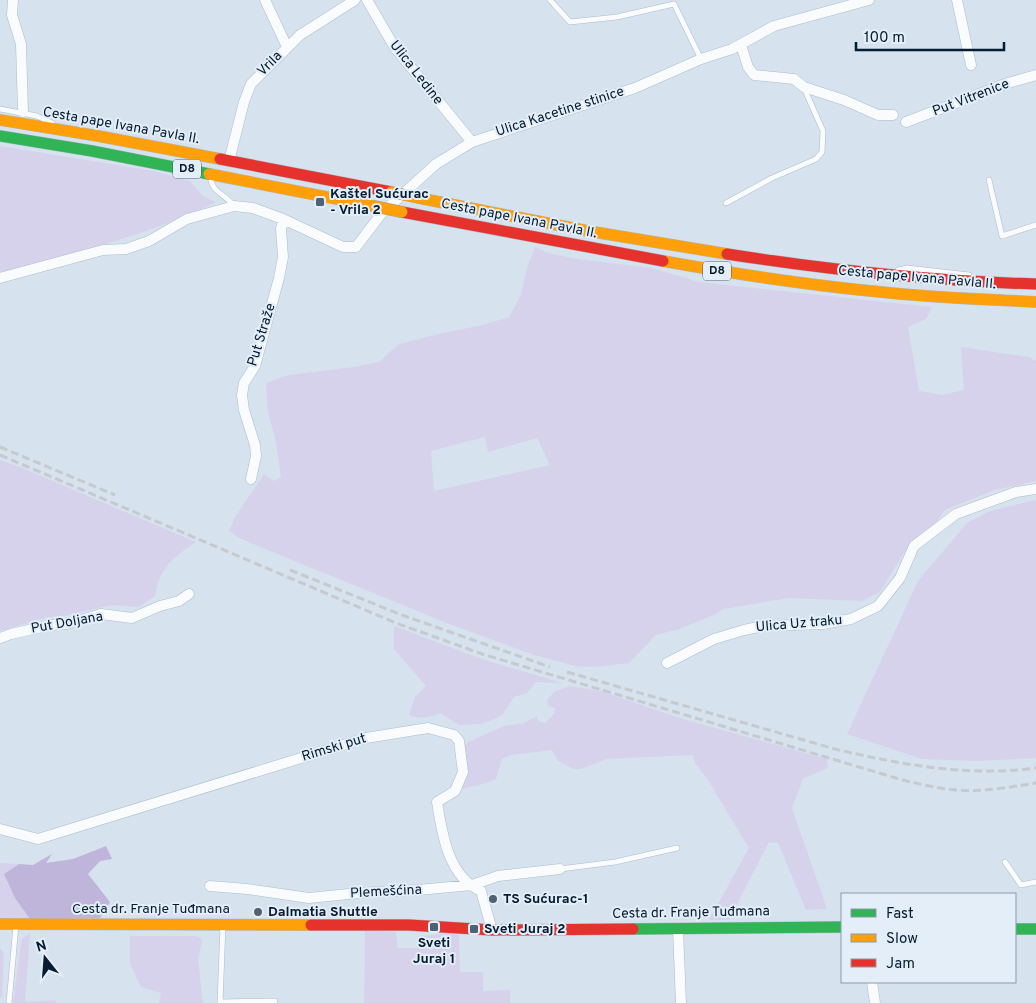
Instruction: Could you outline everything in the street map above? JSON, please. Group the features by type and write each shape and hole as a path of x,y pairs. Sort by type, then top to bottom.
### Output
{"main road":[{"name":"Cesta pape Ivana Pavla II.","path":"0,120 229,161 628,238 790,264 882,275 984,284 1036,284"},
{"name":"Cesta pape Ivana Pavla II.","path":"0,136 211,173 610,252 742,275 860,290 1036,302"},
{"name":"Cesta dr. Franje Tuđmana","path":"0,924 409,925 492,930 841,927"},
{"path":"1016,929 1036,929"}],"street":[{"path":"13,0 12,14 21,44 23,112"},
{"path":"265,0 288,47"},
{"name":"Vrila","path":"229,161 244,102 251,84 300,35 356,0"},
{"name":"Ulica Ledine","path":"367,0 395,48 472,142"},
{"name":"Ulica Kacetine stinice","path":"283,219 343,247 356,247 382,213 436,164 472,142 635,88 701,59 741,45 774,26 869,0"},
{"path":"957,0 971,65"},
{"path":"741,45 748,67 754,75 794,79 804,87 844,100 878,115 894,115"},
{"name":"Put Vitrenice","path":"906,122 1008,83 1036,75"},
{"path":"0,278 103,250 126,249 149,241 187,219 234,206 253,208 283,219"},
{"name":"Put Straže","path":"251,479 256,456 255,445 244,410 242,396 244,383 255,366 279,278 283,257 281,228 283,219"},
{"name":"Ulica Uz traku","path":"667,663 714,640 744,630 763,626 823,624 851,619 878,606 900,578 914,546 956,514 1016,492 1036,489"},
{"name":"Put Doljana","path":"0,638 51,625 66,624 101,614 132,618 160,606 179,602 189,594"},
{"name":"Rimski put","path":"0,830 38,839 366,738 428,728 454,735 459,741 463,772 455,791 437,802 443,838 457,871 481,891 492,930"},
{"name":"Plemešćina","path":"210,886 309,898 358,892 418,890 472,885 498,876 560,869"},
{"path":"678,929 681,1003"},
{"path":"872,983 875,1003"}],"lane":[{"path":"550,0 570,22 617,17 674,4 701,59"},
{"path":"726,203 772,178 816,159 822,152 822,132 804,87"},
{"path":"0,109 23,112 46,119 63,130"},
{"path":"211,173 210,181 213,188 230,200 234,206"},
{"path":"989,180 1002,236 1036,225"},
{"path":"560,869 615,862 676,848"},
{"path":"1005,862 1021,885 1036,882"},
{"path":"8,1003 16,924"},
{"path":"224,924 220,1003 275,1001"}],"shaded area":[{"path":"0,146 154,171 190,181 203,196 216,202 164,225 137,234 83,251 0,273"},
{"path":"535,247 548,253 577,259 652,268 699,282 932,307 926,319 908,327 919,391 942,395 964,390 961,347 1029,357 1036,361 1036,481 995,490 945,510 935,524 908,546 880,592 862,601 789,598 724,609 679,629 656,635 629,663 595,667 575,666 534,655 447,623 239,538 229,531 235,517 264,474 274,481 281,477 276,442 268,412 266,383 289,375 379,362 399,344 483,325 509,317 521,295 527,268","holes":["485,437 488,452 537,438 550,465 434,491 431,451"]},
{"path":"0,460 196,542 174,558 160,577 155,596 138,607 111,605 65,616 48,617 0,631"},
{"path":"1036,500 1036,758 976,761 922,759 847,734 918,581 967,523 990,511"},
{"path":"394,626 482,659 562,683 536,682 527,693 514,697 503,714 481,724 459,725 440,713 433,716 413,717 409,715 415,697 426,686 394,649"},
{"path":"570,686 600,691 683,719 827,759 828,768 803,779 792,808 827,909 806,910 778,843 769,842 729,920 709,920 749,848 708,780 695,763 693,755 607,759 581,769 573,769 558,761 552,750 511,755 502,759 496,779 461,789 464,746 468,742 504,726 524,723 537,716 538,721 545,723 554,714 555,708 548,706 547,700 554,692"},
{"path":"106,846 112,859 100,861 88,874 110,902 100,918 30,919 15,898 4,874 19,864 33,865 52,854 46,863 73,859"},
{"path":"0,863 19,864 4,874 15,898 30,919 0,919"},
{"path":"365,930 396,932 398,948 417,948 418,936 459,933 460,972 483,972 483,991 510,990 510,1003 364,1003"},
{"path":"30,933 25,1002 56,1000 56,1003 13,1003 22,939"},
{"path":"130,936 196,936 201,938 202,942 198,959 203,1003 159,1003 161,993 141,987 130,964"},
{"path":"0,948 4,954 2,997 0,998"}],"railway":[{"path":"0,447 115,495"},
{"path":"0,455 396,623 482,654 914,783 944,789 969,790 998,789 1036,783"},
{"path":"290,570 399,614 550,667"},
{"path":"567,672 835,749 885,760 960,770 985,771 1036,768"}],"traffic: fast":[{"path":"0,136 92,151 209,174"},
{"path":"633,929 841,927"},
{"path":"1016,929 1036,929"}],"traffic: slow":[{"path":"0,120 220,159"},
{"path":"209,174 373,206"},
{"path":"391,192 424,199"},
{"path":"424,199 588,231 727,254"},
{"path":"373,206 402,212"},
{"path":"663,261 772,279 854,289 919,296 1036,302"},
{"path":"0,924 311,925"}],"traffic: jam":[{"path":"220,159 391,192"},
{"path":"402,212 663,261"},
{"path":"727,254 881,274 1036,284"},
{"path":"311,925 409,925 492,930 633,929"}],"place":[{"name":"Kaštel Sućurac - Vrila 2","path":"320,202"},
{"name":"TS Sućurac-1","path":"493,899"},
{"name":"Dalmatia Shuttle","path":"258,912"},
{"name":"Sveti Juraj 1","path":"434,927"},
{"name":"Sveti Juraj 2","path":"474,929"}]}
